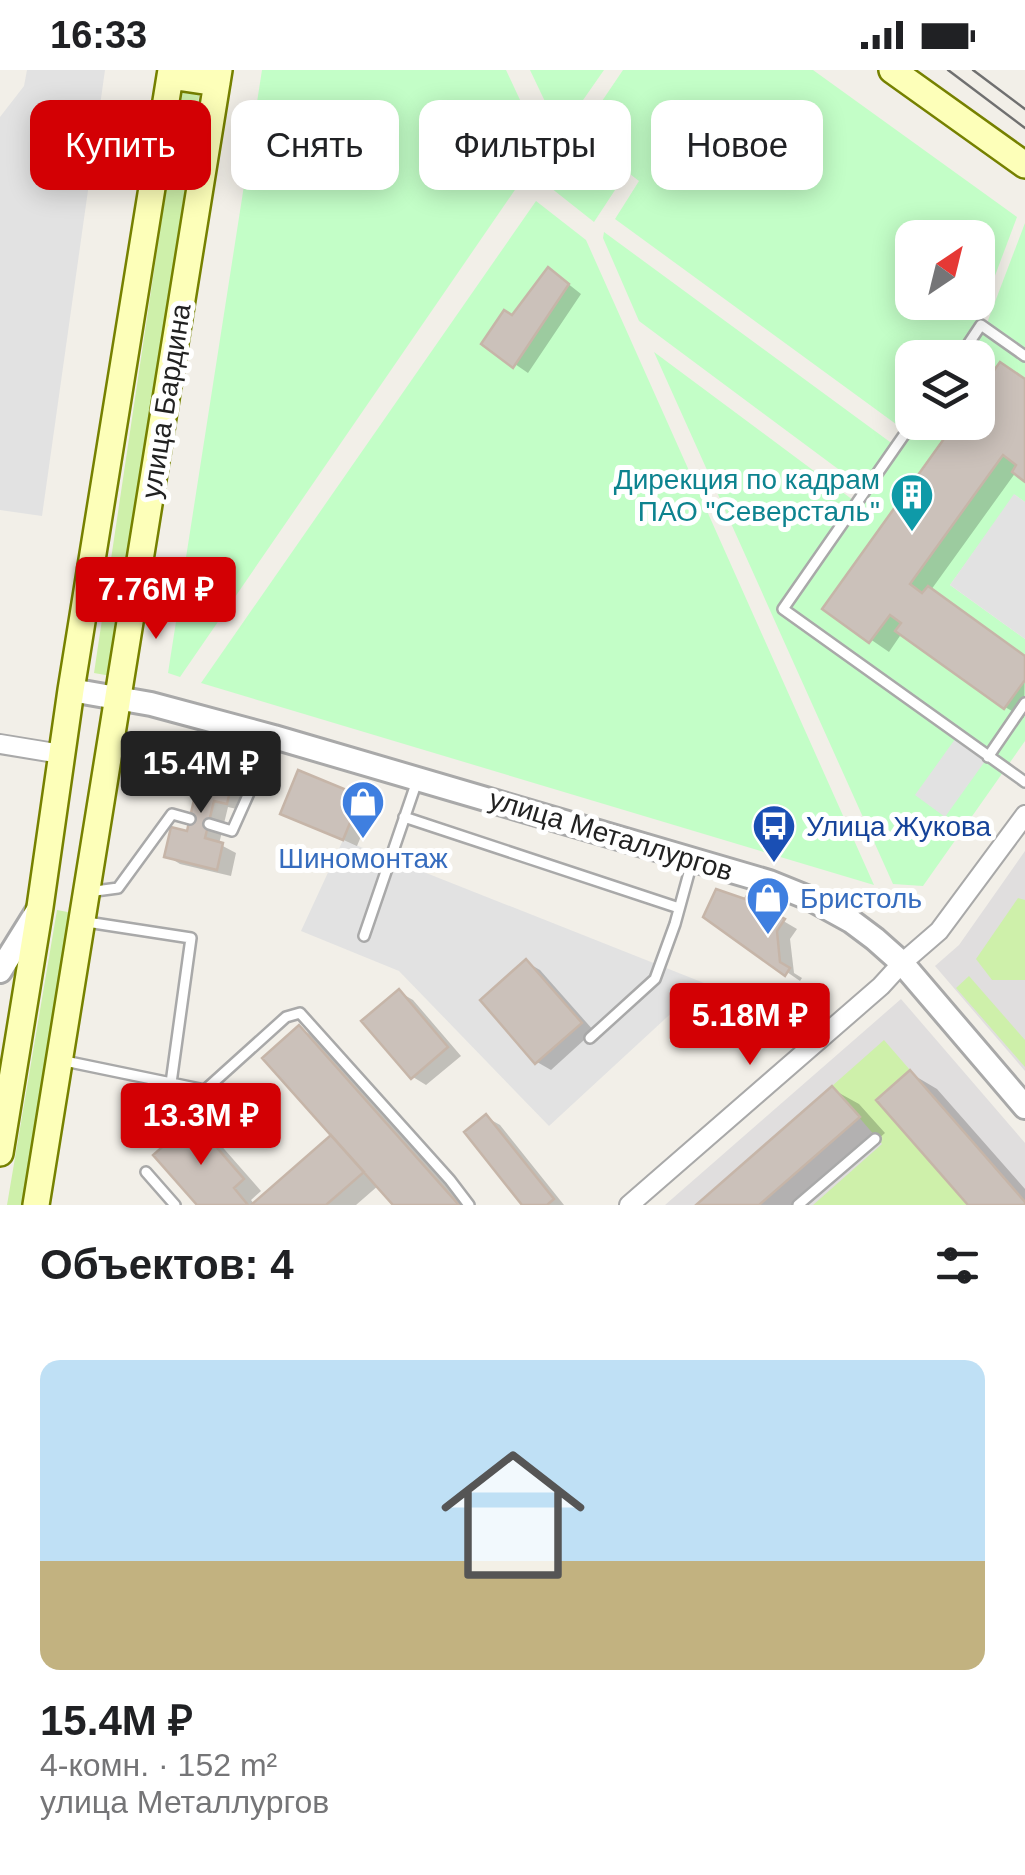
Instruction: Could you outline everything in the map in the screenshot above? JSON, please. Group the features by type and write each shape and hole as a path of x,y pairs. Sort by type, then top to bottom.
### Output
{"main road":[{"path":"892,70 1025,165"},
{"path":"171,73 218,77"},
{"name":"улица Бардина","path":"0,1154 171,73"},
{"name":"улица Бардина","path":"36,1205 218,77"}],"street":[{"name":"улица Металлургов","path":"71,690 119,697 274,737 768,882 812,899 851,921 902,963 1025,1107"},
{"path":"0,744 61,754"},
{"path":"628,1205 939,931 1025,815"},
{"path":"0,971 40,907"}],"lane":[{"path":"971,340 981,325 1025,356"},
{"path":"900,440 782,609 1025,782"},
{"path":"988,756 1025,703"},
{"path":"209,824 232,831 274,737"},
{"path":"364,936 418,778"},
{"path":"85,892 118,888 172,814 190,819"},
{"path":"404,817 679,908"},
{"path":"590,1038 655,979 692,860"},
{"path":"81,921 191,938 171,1083"},
{"path":"59,1060 205,1090 286,1017 300,1014 469,1205"},
{"path":"798,1205 875,1138"},
{"path":"146,1172 175,1205"}],"shaded area":[{"path":"27,70 105,70 101,100 30,100 30,190 88,190 42,516 0,510 0,117 24,86"},
{"path":"1014,494 1025,502 1025,639 950,585"},
{"path":"958,735 988,757 945,817 915,795"},
{"path":"343,840 704,983 549,1126 399,971 301,931"},
{"path":"1025,851 1025,1071 935,966 959,945"},
{"path":"901,999 1025,1143 1025,1205 665,1205"}],"green space":[{"path":"184,70 203,70 198,100 180,100"},
{"path":"262,70 506,70 520,100 419,100 419,190 515,190 180,677 168,673 243,190 399,190 399,100 257,100"},
{"path":"530,70 604,70 583,100 544,100"},
{"path":"623,70 813,70 1017,217 995,276 995,220 895,220 895,320 978,320 981,325 995,320 995,302 1025,223 1025,379 1000,362 995,369 995,340 895,340 895,423 615,219 639,181 631,175 631,100 603,100"},
{"path":"166,190 185,190 111,676 94,673"},
{"path":"554,190 615,190 594,222"},
{"path":"536,201 586,240 874,885 201,683"},
{"path":"604,232 890,442 944,440 822,609 869,643 890,615 901,623 896,632 1003,709 1025,680 1025,741 923,886 893,884 654,352 853,500 863,497 861,486 639,321 603,238"},
{"path":"1003,455 1016,465 1012,472 1025,482 1025,502 1015,495 950,585 1025,639 1025,656 928,586 922,593 910,584"},
{"path":"1018,898 1025,900 1025,980 992,980 976,959"},
{"path":"57,910 73,913 25,1205 7,1205"},
{"path":"969,976 1025,1040 1025,1067 956,988"},
{"path":"884,1040 910,1070 968,1205 813,1205 882,1144 832,1086"}],"building":[{"path":"548,267 569,284 513,368 481,344 504,310 512,315"},
{"name":"Дирекция по кадрам ПАО \"Северсталь\"","path":"1000,362 1025,379 1025,482 1012,472 1016,465 1003,455 910,584 922,593 928,586 1025,656 1025,680 1004,709 895,631 901,623 890,615 869,643 822,609 943,440 995,440 995,369"},
{"path":"193,760 235,770 227,804 214,801 205,838 223,843 217,870 164,857 171,827 187,831 195,795 185,792"},
{"path":"298,770 361,796 343,840 280,814"},
{"path":"716,889 745,899 748,894 756,898 755,903 785,919 777,931 780,962 790,968 785,976 703,917"},
{"path":"526,959 582,1023 535,1064 480,1000"},
{"path":"399,989 448,1047 411,1079 361,1021"},
{"path":"299,1025 459,1205 393,1205 262,1058"},
{"path":"910,1070 1025,1205 968,1205 876,1100"},
{"path":"832,1086 860,1117 759,1205 696,1205"},
{"path":"486,1114 554,1199 547,1205 522,1205 464,1132"},
{"path":"193,1120 244,1179 234,1188 248,1205 197,1205 153,1155"},
{"path":"331,1135 364,1172 326,1205 251,1205"}],"tram line":[{"path":"948,70 1025,128"},
{"path":"973,70 1025,109"}],"place":[{"name":"Дирекция по кадрам ПАО \"Северсталь\"","path":"912,533"},
{"name":"Шиномонтаж","path":"363,840"},
{"name":"Улица Жукова","path":"774,864"},
{"name":"Бристоль","path":"768,936"}]}
